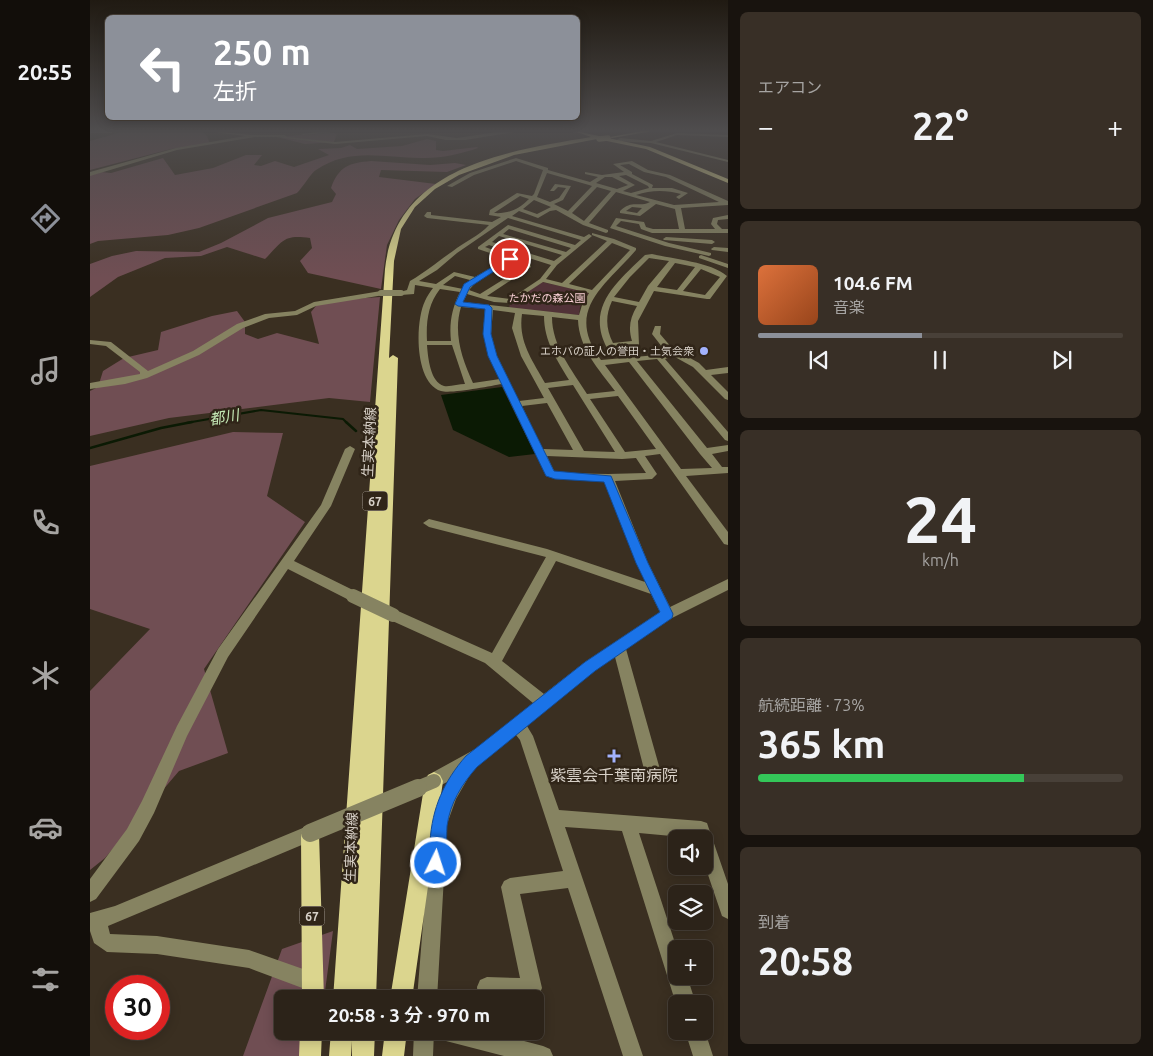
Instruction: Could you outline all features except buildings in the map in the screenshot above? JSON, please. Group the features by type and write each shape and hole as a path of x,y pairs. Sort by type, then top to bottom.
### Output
{"main road":[{"name":"生実本納線","path":"345,990 388,293 393,241 402,222 414,206 427,194 449,179"},
{"name":"生実本納線","path":"365,990 395,293 400,244 407,224 419,207 437,190 455,179"},
{"path":"402,990 434,781"},
{"name":"67","path":"310,833 313,990"},
{"path":"310,1056 311,1040"},
{"path":"340,1056 341,1040"},
{"path":"363,1056 364,1040"},
{"path":"393,1056 395,1040"}],"street":[{"path":"450,186 462,179"},
{"path":"536,194 542,179"},
{"path":"582,179 593,185 678,207 727,203"},
{"path":"567,213 600,179"},
{"path":"638,179 651,186 651,188 708,204"},
{"path":"676,179 727,203"},
{"path":"585,224 617,191 632,185 621,180 604,187"},
{"path":"90,386 144,376 212,344 240,326 268,316 297,313 314,304 381,293 411,292 412,282 486,232 493,224 518,209 536,194 552,190 558,185 569,187 553,206 538,216 518,209"},
{"path":"631,195 651,188"},
{"path":"640,191 692,206"},
{"path":"560,199 536,194 517,194 492,211 491,214 507,216 585,239"},
{"path":"536,194 585,224 658,247 710,251 728,250"},
{"path":"581,200 588,202"},
{"path":"646,207 655,202"},
{"path":"596,203 603,205"},
{"path":"678,207 680,224 683,231"},
{"path":"429,213 428,216 493,224"},
{"path":"720,231 714,224 715,218 728,217"},
{"path":"710,251 666,242 612,227 620,219 642,223 643,228 647,230 728,231"},
{"path":"555,264 487,242 506,227 510,227 576,246"},
{"path":"412,282 464,291 494,300 511,301 542,280 555,264 585,239 601,229"},
{"path":"662,231 666,242"},
{"path":"702,232 710,251 728,266"},
{"path":"498,234 567,254"},
{"path":"594,234 634,248 592,292 584,306 582,318 584,337 598,363 728,541"},
{"path":"564,285 612,240"},
{"path":"666,242 710,251"},
{"path":"470,386 459,361 454,343 454,326 458,304 466,286 521,252"},
{"path":"651,288 707,297 724,278 720,273 699,267 673,261 649,256 609,298 601,315 605,337 612,346 636,344 632,329 633,321 651,288 673,261"},
{"path":"627,257 643,261"},
{"path":"481,296 528,267 528,265 510,259"},
{"path":"678,293 699,267"},
{"path":"476,279 454,274 442,280 428,302 424,315 423,343 429,378 444,389 505,381"},
{"path":"608,277 624,281"},
{"path":"542,280 592,292"},
{"path":"609,298 642,305"},
{"path":"458,304 582,318"},
{"path":"489,308 486,322 489,345 547,469 555,476 648,477 652,474 640,455"},
{"path":"519,311 516,328 526,356 581,455"},
{"path":"548,314 548,328 553,345 622,456"},
{"path":"658,328 656,334 669,350 692,361 728,397"},
{"path":"584,337 605,337"},
{"path":"90,342 108,344 144,371 144,376"},
{"path":"423,343 454,343"},
{"path":"598,363 677,355"},
{"path":"659,357 728,438"},
{"path":"631,360 704,452 724,470"},
{"path":"705,372 728,370"},
{"path":"543,386 575,382"},
{"path":"584,397 620,393"},
{"path":"516,404 550,400"},
{"path":"704,452 728,448"},
{"path":"90,893 133,835 182,731 223,653 326,506 350,449"},
{"path":"539,452 622,456 662,451"},
{"path":"677,473 724,470"},
{"path":"608,478 667,614"},
{"path":"430,523 553,555 655,590"},
{"path":"494,662 553,555"},
{"path":"286,563 494,662 544,703"},
{"path":"313,990 284,973 249,959 157,946 107,943 100,937 95,922 434,781 471,761 618,647 667,614 728,584"},
{"path":"618,647 653,773"},
{"path":"518,725 526,736 633,1056"},
{"path":"428,990 439,824 446,798 456,779 471,761"},
{"path":"554,818 701,829 728,910"},
{"path":"628,824 668,947"},
{"path":"487,990 487,987 532,988 510,887 574,878"},
{"path":"423,1056 424,1040"},
{"path":"498,1040 543,1056"},
{"path":"698,1040 703,1056"}],"green space":[{"name":"たかだの森公園","path":"542,282 587,292 588,294 580,307 579,315 509,308 510,303"}],"shaded area":[{"path":"90,179 308,179 297,193 199,228 168,235 98,241 90,244"},
{"path":"335,179 398,179 436,184 415,199 399,220 387,245 381,289 308,273 300,261 312,248 310,238 294,237 280,243 265,259 227,247 201,256 165,258 118,277 90,297 90,264 112,256 136,251 199,252 221,243 268,218 332,202 336,194 331,188"},
{"path":"380,297 370,402 329,398 169,418 90,436 90,391 98,387 103,371 124,358 158,350 161,332 212,316 237,311 245,322 245,334 258,339 277,333 319,344 311,312 320,301"},
{"path":"502,387 535,454 509,457 453,430 441,395"},
{"path":"233,432 283,433 267,496 305,522 204,669 228,753 179,771 105,858 90,870 90,691 150,629 90,609 90,466"},
{"path":"333,931 325,990 274,990 274,1040 319,1040 317,1056 243,1056 282,949"}],"waterway":[{"name":"都川","path":"186,423 261,410 343,419 346,422"},
{"name":"都川","path":"90,448 161,428 192,422"},
{"name":"都川","path":"346,422 356,431"}],"place":[{"name":"エホバの証人の誉田・土気会衆","path":"704,351"},
{"name":"紫雲会千葉南病院","path":"614,756"}],"route":[{"path":"436,863 439,824 446,798 456,779 471,761 590,666 667,614 642,563 608,478 555,476 550,473 492,356 486,322 489,308 458,304 466,286 510,259"}]}
